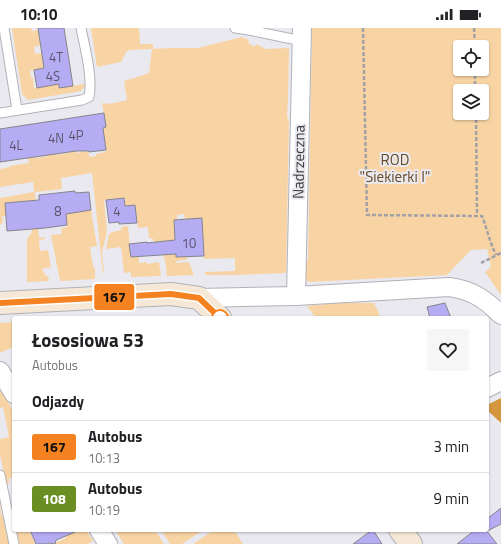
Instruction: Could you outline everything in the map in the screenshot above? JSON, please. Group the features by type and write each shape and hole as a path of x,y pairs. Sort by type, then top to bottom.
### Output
{"street":[{"name":"Nadrzeczna","path":"296,296 302,34"},
{"path":"0,303 171,294 199,298 296,296 449,287 461,288 475,294 490,303 501,314"},
{"path":"199,298 218,316"},
{"path":"0,371 12,391"},
{"path":"489,387 501,382"},
{"path":"100,532 108,544"},
{"path":"402,532 411,544"}],"lane":[{"path":"4,28 17,110"},
{"path":"0,113 89,98 90,80 81,28"},
{"path":"235,28 302,34"},
{"path":"0,475 14,544"}],"path":[{"path":"363,28 367,215 482,216 491,245 496,255"},
{"path":"474,28 475,40"},
{"path":"476,120 477,215"},
{"path":"480,263 501,252"}],"green space":[{"path":"12,28 31,28 32,31 39,30 41,45 34,47 35,54 42,53 45,68 30,71 31,78 33,78 34,88 59,84 60,88 84,84 85,86 81,91 28,100 22,94"},
{"path":"91,28 139,28 140,44 153,44 153,49 198,48 242,37 249,40 248,43 255,47 256,44 266,49 289,48 286,273 205,275 205,272 235,271 235,258 204,259 202,219 185,219 184,214 177,215 177,220 174,220 177,257 187,257 188,259 177,261 176,263 189,262 194,275 167,276 166,264 163,255 154,243 153,239 149,238 148,227 138,228 135,205 125,206 124,197 104,200 107,232 102,252 103,274 92,173 61,178 62,189 35,192 39,238 45,237 45,239 39,240 40,251 48,250 51,267 42,269 46,276 48,276 49,281 27,282 27,239 32,232 30,210 26,201 5,203 6,216 2,216 3,222 0,225 0,198 34,192 33,182 0,187 0,169 29,163 28,158 37,158 76,151 76,153 88,151 90,157 106,152 103,128 106,127 102,103 105,104 127,100 124,81 149,73 152,49 130,50 126,52 121,62 97,67"},
{"name":"ROD \"Siekierki I\"","path":"312,28 501,28 501,295 485,272 491,267 487,249 471,250 447,275 308,282 304,271 308,260"},
{"path":"91,210 97,246 90,247 93,266 95,269 95,279 60,281 51,235 62,234 61,228 67,227 66,214"},
{"path":"128,226 131,257 139,257 139,263 147,262 147,264 159,262 161,276 131,277 131,272 124,273 121,247 106,249 109,234 122,230 121,227"},
{"path":"336,303 374,303 380,316 314,316 307,306"},
{"path":"12,322 12,348 0,353 0,323"},
{"path":"0,389 12,409 12,478 9,478 9,483 6,484 0,454 0,439 9,437 3,407 0,408"},
{"path":"0,503 1,514 10,544 0,544"},
{"path":"15,532 30,532 35,544 18,544"},
{"path":"63,532 87,532 93,541 88,544 52,544 66,538"},
{"path":"116,532 156,532 164,544 124,544"},
{"path":"162,532 200,532 182,544 170,544"},
{"path":"211,532 235,532 243,544 193,544"}],"shaded area":[{"path":"501,398 501,423 489,412 489,404"}],"building":[{"path":"38,28 64,28 73,86 59,88 59,84 37,88 34,70 44,68"},
{"path":"104,113 106,127 103,128 106,150 89,152 76,151 0,162 0,129"},
{"path":"75,191 75,193 89,192 91,210 66,214 67,225 7,231 5,203 39,200 39,195"},
{"path":"124,198 125,206 135,205 137,223 109,223 106,200"},
{"path":"202,218 204,256 176,257 176,254 131,257 129,244 175,240 174,220"},
{"path":"445,303 450,316 429,316 427,307"},
{"path":"501,508 501,524 489,530 489,517"},
{"path":"31,532 75,532 56,540 55,544 36,544"},
{"path":"369,532 374,532 382,544 353,544"},
{"path":"472,532 488,532 497,544 457,544"}],"bus line":[{"name":"167","path":"0,303 171,294 199,298 218,316"}]}
